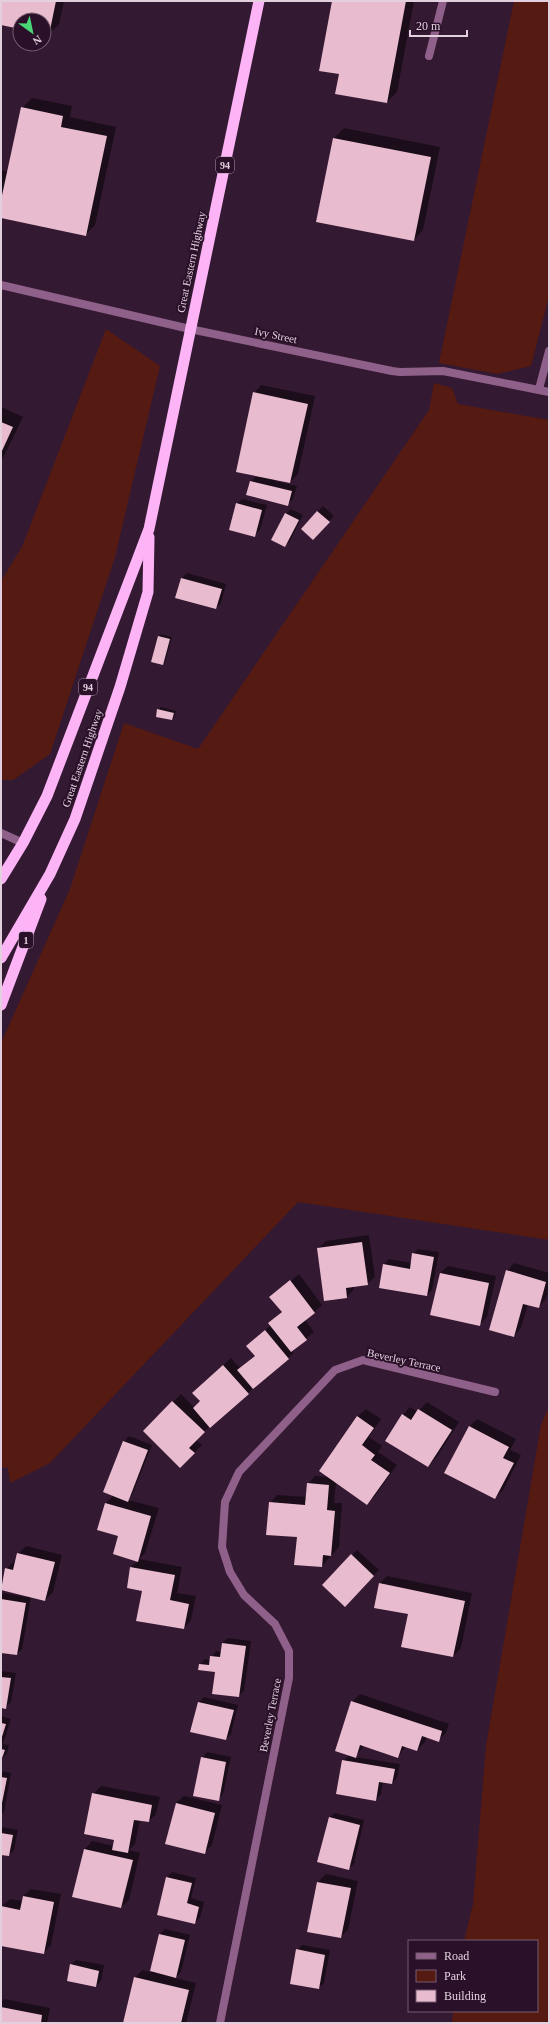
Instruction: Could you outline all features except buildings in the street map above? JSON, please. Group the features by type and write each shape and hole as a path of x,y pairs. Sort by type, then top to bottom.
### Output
{"highway":[{"name":"Great Eastern Highway","path":"1,879 23,843 47,796 149,529 259,1"},
{"name":"Great Eastern Highway","path":"1,958 50,874 75,820 120,687 148,592 149,529"},
{"name":"1","path":"1,1005 50,874"}],"street":[{"path":"430,56 443,1"},
{"name":"Ivy Street","path":"1,285 190,330 400,372 443,371 549,392"},
{"path":"539,389 549,351"},
{"path":"1,833 23,843"},
{"name":"Beverley Terrace","path":"220,2023 289,1678 289,1651 275,1624 244,1595 230,1572 222,1547 225,1502 239,1472 336,1370 363,1360 495,1392"}],"green space":[{"path":"514,1 549,1 549,296 531,366 497,374 439,363"},
{"path":"106,329 160,366 115,557 50,754 13,780 1,780 1,581 22,547"},
{"path":"434,383 452,388 458,404 549,420 549,1240 298,1202 50,1463 10,1483 8,1468 1,1467 1,1043 70,889 124,723 198,749 429,410"},
{"path":"549,1406 549,2023 452,2023 453,2012 538,2012 538,1940 464,1940 473,1904 486,1746 541,1425"}]}
